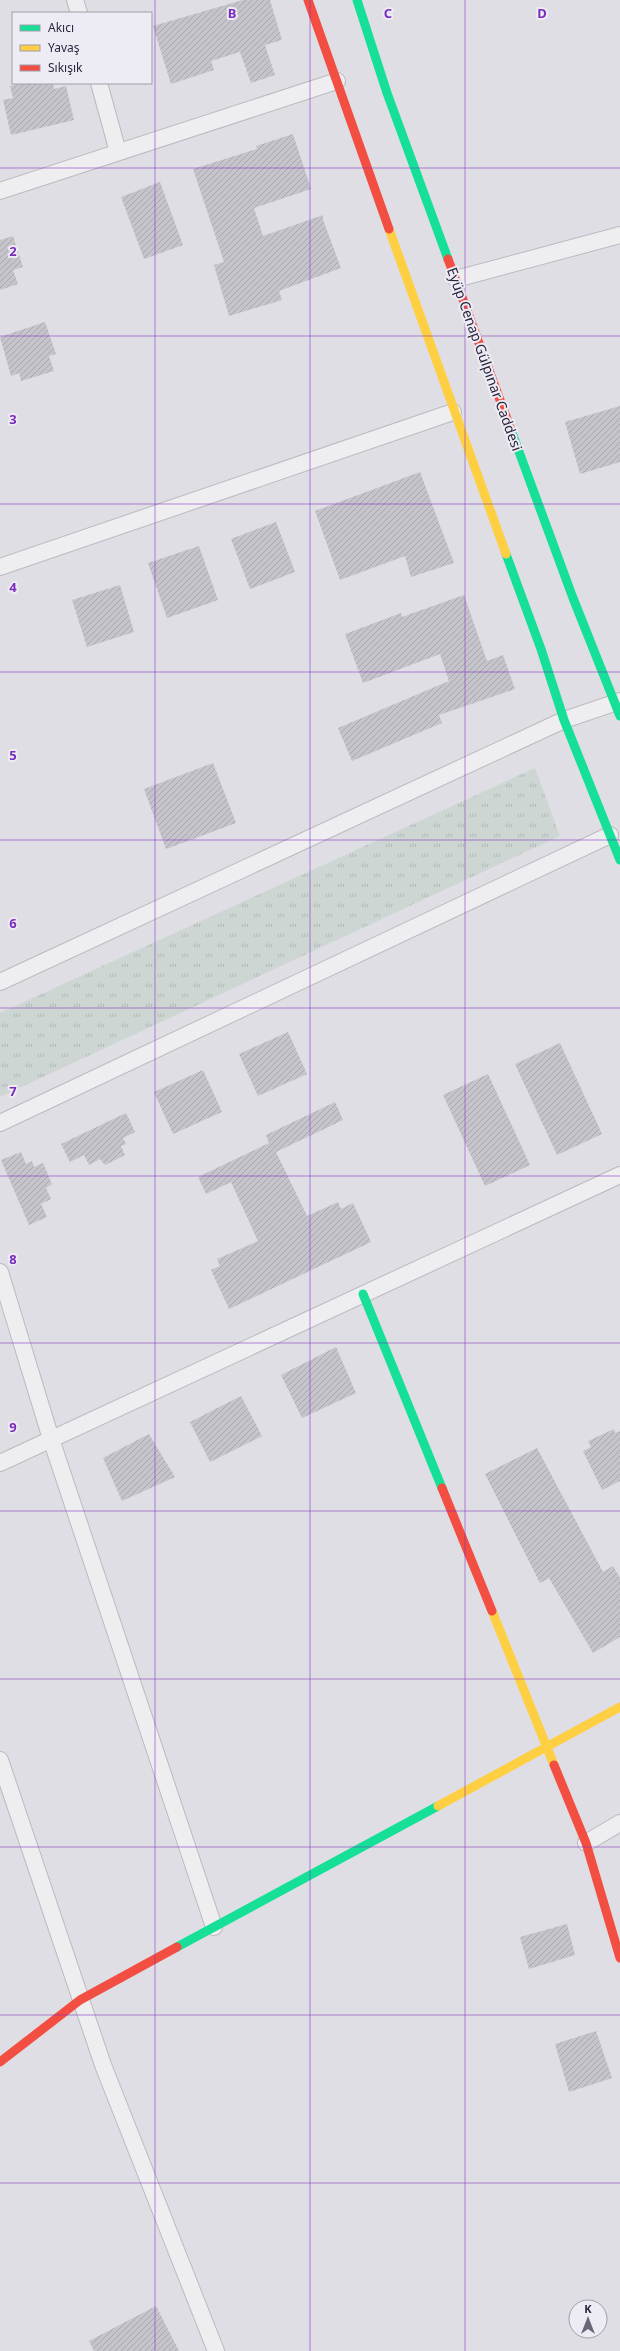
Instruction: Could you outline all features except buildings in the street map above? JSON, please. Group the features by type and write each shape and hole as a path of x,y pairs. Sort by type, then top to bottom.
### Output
{"main road":[{"path":"308,0 453,412 541,649 564,720 620,860"},
{"name":"Eyüp Cenap Gülpınar Caddesi","path":"357,0 387,93 571,591 618,706"},
{"path":"363,1294 548,1746 586,1843 620,1958"},
{"path":"0,2062 80,2000 620,1707"}],"street":[{"path":"75,0 79,12"},
{"path":"0,191 337,81"},
{"path":"99,84 118,152"},
{"path":"456,279 620,235"},
{"path":"0,566 453,412"},
{"path":"0,982 564,720 618,706"},
{"path":"0,1123 610,835"},
{"path":"0,1463 620,1175"},
{"path":"0,1272 51,1439 214,1927"},
{"path":"0,1760 102,2065 216,2351"},
{"path":"586,1843 620,1823"}],"green space":[{"path":"535,768 560,836 0,1097 0,1013"}],"traffic: fast":[{"path":"357,0 387,93 448,259"},
{"path":"511,430 573,598 620,716"},
{"path":"506,554 541,649 564,720 620,860"},
{"path":"363,1294 442,1488"},
{"path":"177,1947 438,1806"}],"traffic: slow":[{"path":"389,229 506,554"},
{"path":"492,1611 554,1765"},
{"path":"438,1806 620,1707"}],"traffic: jam":[{"path":"308,0 389,229"},
{"path":"448,259 511,430"},
{"path":"442,1488 492,1611"},
{"path":"554,1765 586,1843 620,1958"},
{"path":"0,2062 80,2000 177,1947"}]}
